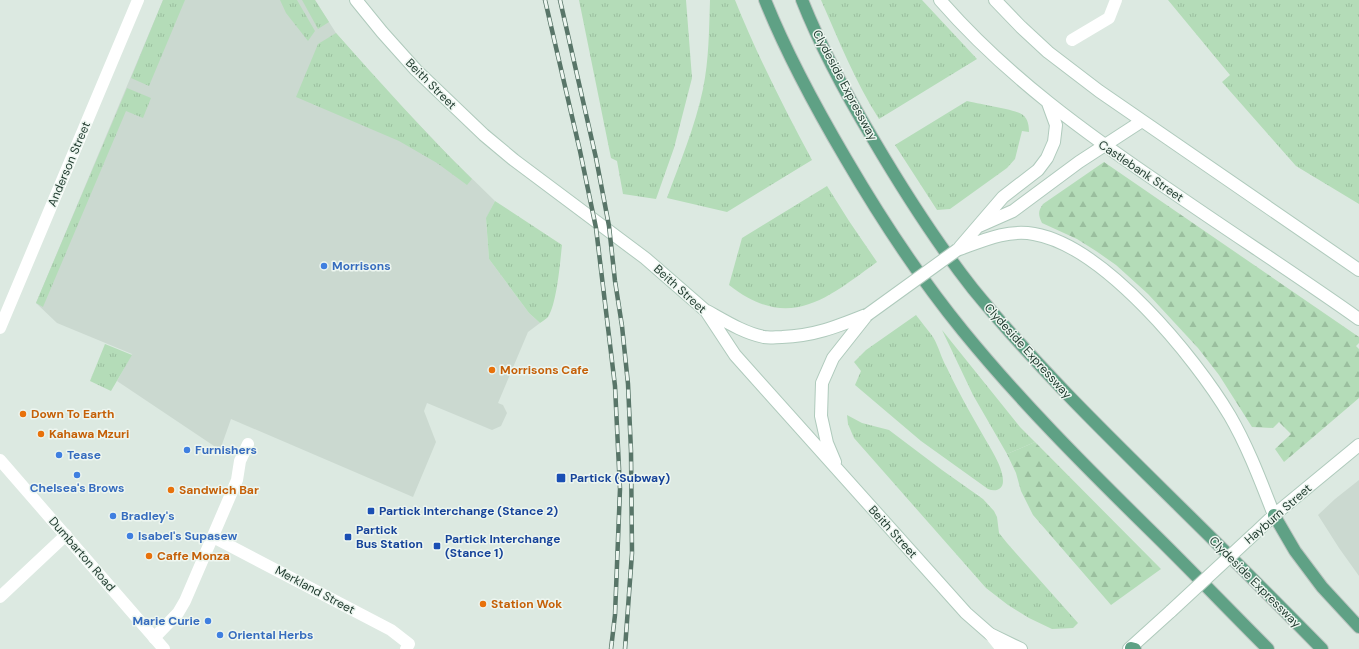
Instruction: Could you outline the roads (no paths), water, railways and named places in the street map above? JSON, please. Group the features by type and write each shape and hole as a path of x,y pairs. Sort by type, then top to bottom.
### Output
{"main road":[{"name":"Anderson Street","path":"0,328 138,0"},
{"name":"Beith Street","path":"356,0 416,70 484,135 514,160 645,258 706,311 735,355 966,613 990,634 1002,649"},
{"path":"765,0 809,94 834,138 865,192 931,290 995,368 1040,417 1268,649"},
{"name":"Clydeside Expressway","path":"802,0 848,97 888,164 934,235 972,287 1017,342 1079,408 1322,649"},
{"name":"Castlebank Street","path":"940,0 1014,75 1104,146 1359,319"},
{"path":"995,0 1048,52 1099,91 1359,270"},
{"path":"1072,40 1110,18 1116,0"},
{"path":"706,311 741,329 764,337 812,334 827,330 866,315 957,250 980,226 1003,197 1038,170 1047,158 1054,142 1056,124 1048,103"},
{"path":"980,226 1012,211 1079,162 1142,121"},
{"path":"957,250 994,236 1016,233 1034,234 1053,240 1081,254 1112,277 1155,319 1208,382 1230,416 1248,452 1274,515 1295,551 1322,587 1359,627"},
{"path":"838,470 827,443 820,416 822,383 833,358 866,315"},
{"path":"154,638 178,613 185,601 237,480 240,461 248,444"},
{"name":"Hayburn Street","path":"1132,649 1274,515 1359,445"},
{"name":"Dumbarton Road","path":"0,460 66,534 164,649"},
{"path":"0,597 66,534"},
{"name":"Merkland Street","path":"213,537 391,630 409,644 406,649"},
{"path":"990,634 1021,649"}],"railway":[{"path":"545,0 596,228 615,386 620,489 615,615 611,649"},
{"path":"560,0 596,158 609,226 628,384 631,451 632,553 625,649"}],"place":[{"name":"Morrisons","path":"324,266"},
{"name":"Morrisons Cafe","path":"492,370"},
{"name":"Down To Earth","path":"23,414"},
{"name":"Kahawa Mzuri","path":"41,434"},
{"name":"Furnishers","path":"187,450"},
{"name":"Tease","path":"59,455"},
{"name":"Chelsea's Brows","path":"77,475"},
{"name":"Partick (Subway)","path":"561,478"},
{"name":"Sandwich Bar","path":"171,490"},
{"name":"Partick Interchange (Stance 2)","path":"371,511"},
{"name":"Bradley's","path":"113,516"},
{"name":"Isabel's Supasew","path":"130,536"},
{"name":"Partick Bus Station","path":"348,537"},
{"name":"Partick Interchange (Stance 1)","path":"437,546"},
{"name":"Caffe Monza","path":"149,556"},
{"name":"Station Wok","path":"483,604"},
{"name":"Marie Curie","path":"208,621"},
{"name":"Oriental Herbs","path":"220,635"}]}
